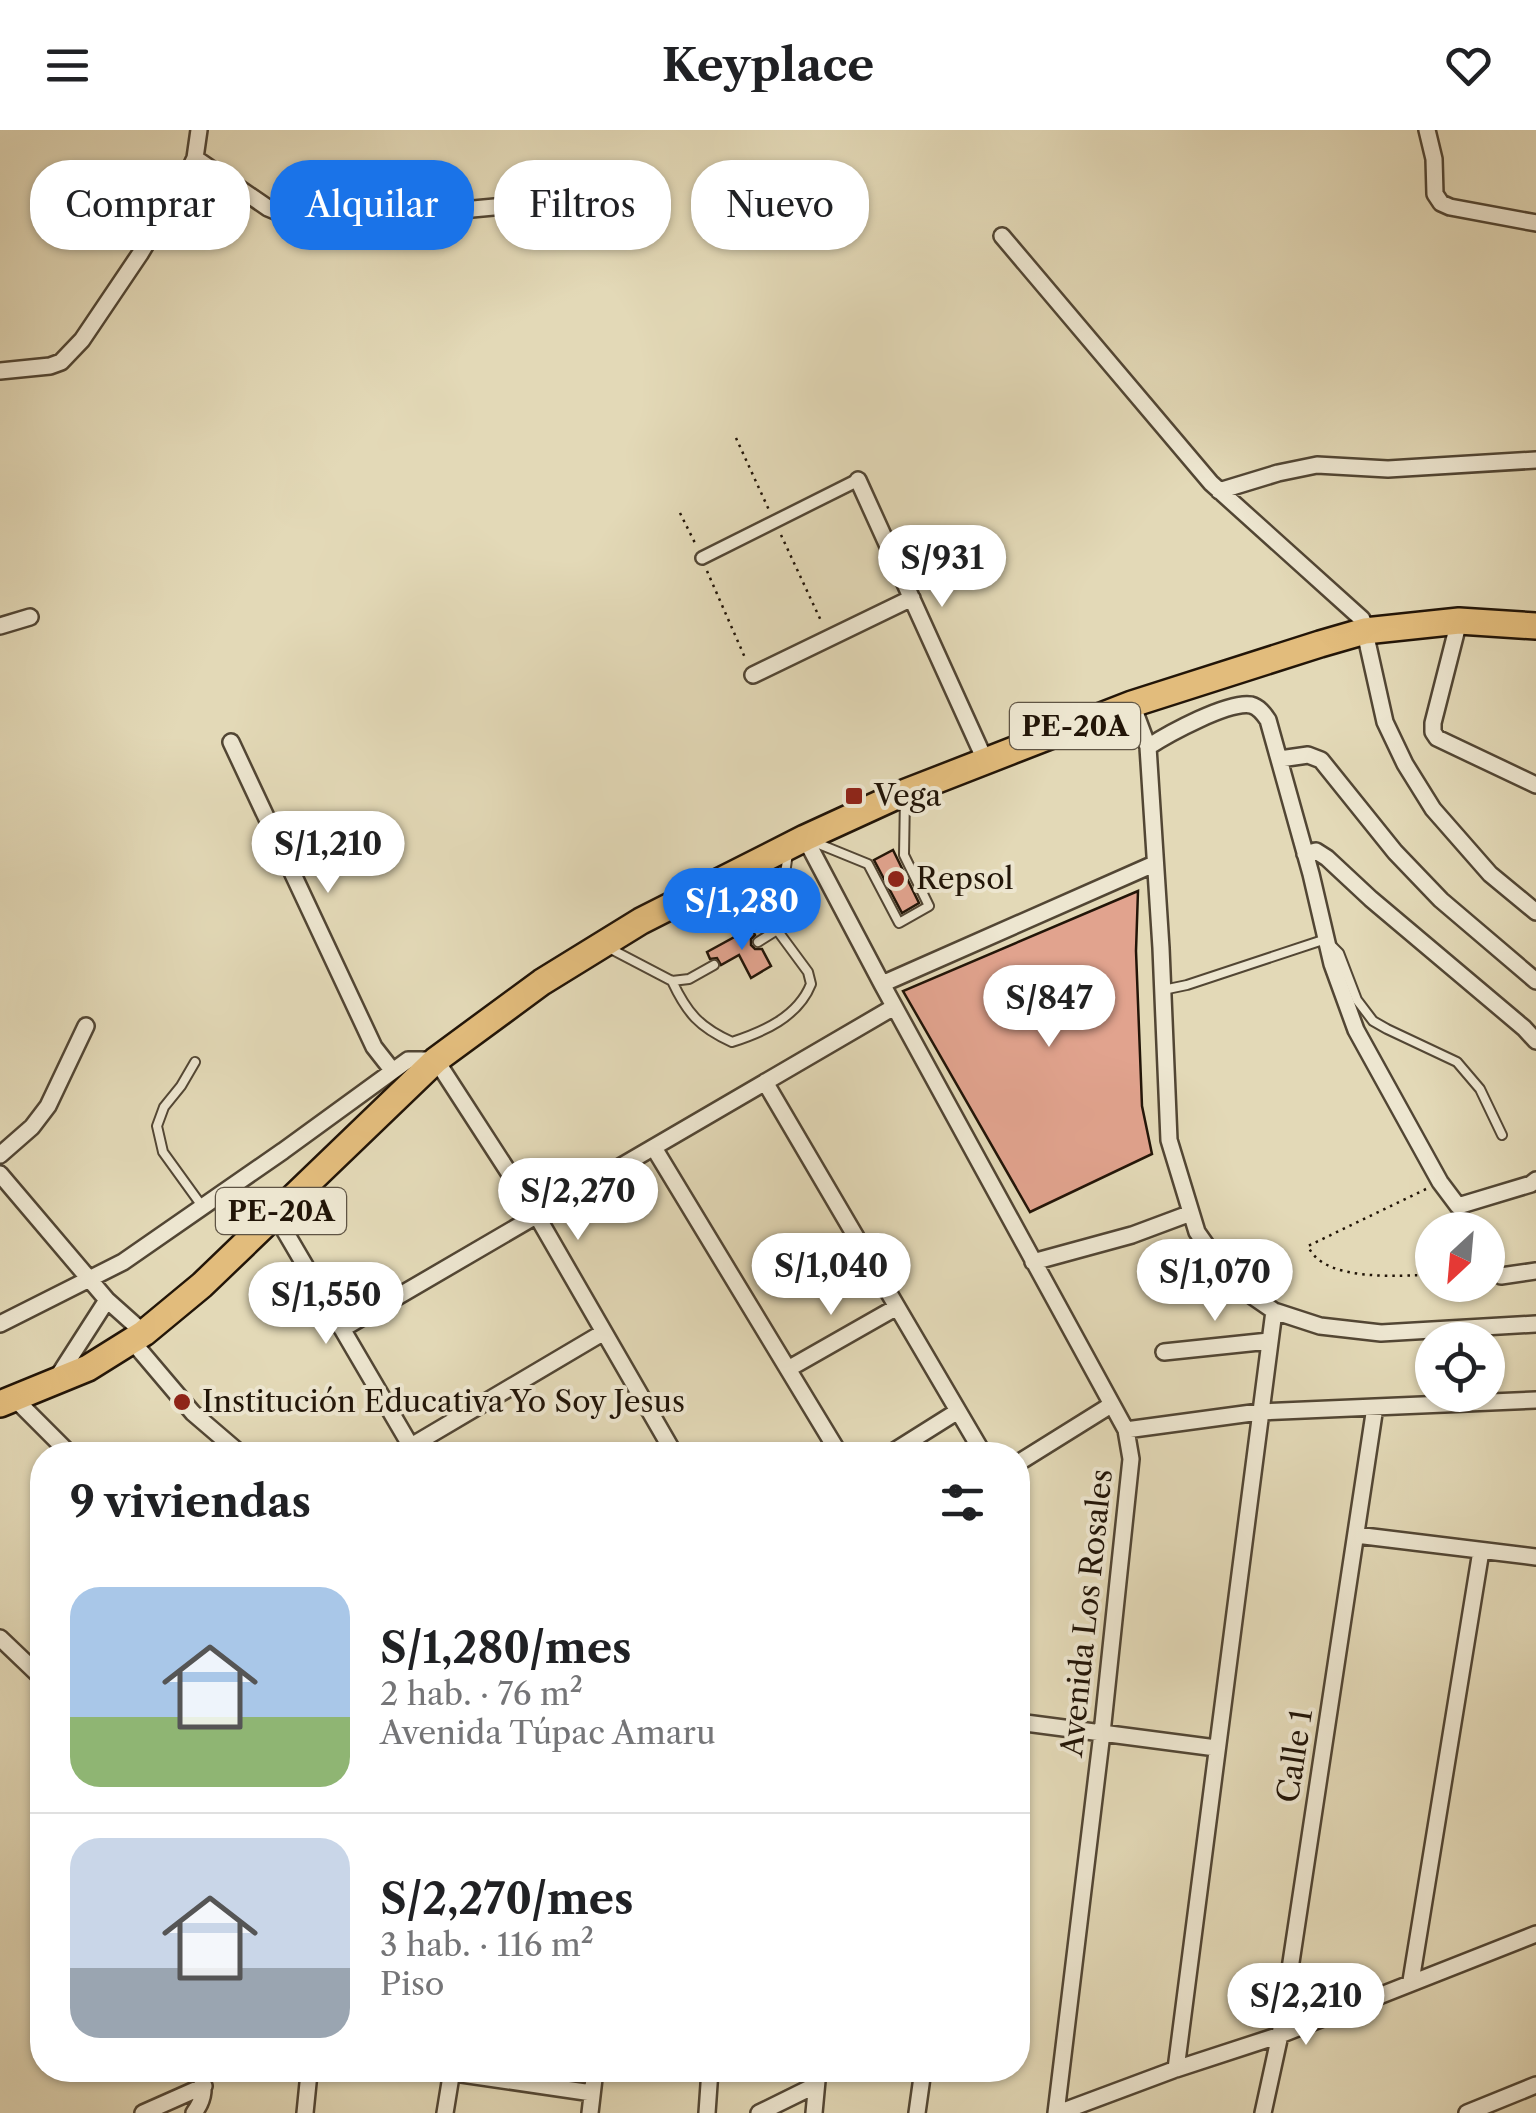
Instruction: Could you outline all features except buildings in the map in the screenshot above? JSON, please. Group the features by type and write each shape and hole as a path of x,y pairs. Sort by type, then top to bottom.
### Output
{"highway":[{"name":"PE-20A","path":"7,1401 88,1368 174,1310 436,1060 542,982 641,921 905,792 1132,704 1365,631 1459,621 1536,626"}],"street":[{"path":"0,371 50,366 68,356 140,254 183,183 194,158 198,130"},
{"path":"1427,130 1434,159 1434,194 1441,203 1536,223"},
{"path":"194,158 268,208 290,217 355,220 494,207"},
{"path":"1002,236 1219,491 1362,619 1385,722 1424,794 1490,874 1536,912"},
{"path":"1219,491 1316,465 1388,469 1536,460"},
{"path":"702,558 858,480 985,760"},
{"path":"753,675 912,598"},
{"path":"0,626 30,617"},
{"path":"1459,621 1432,732 1536,785"},
{"path":"1132,704 1148,747 1168,1140 1197,1232 1232,1282 1274,1312 1320,1326 1381,1333 1536,1324"},
{"path":"1148,747 1175,730 1218,712 1250,705 1260,710 1268,720 1280,759 1327,943 1356,1030 1440,1182 1458,1206 1536,1180"},
{"path":"230,742 374,1046 392,1070"},
{"path":"1280,759 1308,755 1321,760 1429,888 1536,981"},
{"name":"Avenida Los Rosales","path":"797,842 882,984 1126,1430 1132,1459 1057,2113"},
{"path":"1305,854 1316,851 1328,858 1536,1042"},
{"path":"882,984 1154,864"},
{"path":"342,1328 894,1006"},
{"path":"0,1155 32,1127 48,1106 86,1026"},
{"path":"0,1324 123,1262 408,1060 436,1060 537,1216 667,1442"},
{"path":"766,1082 976,1442"},
{"path":"654,1148 832,1442"},
{"path":"0,1174 92,1280 194,1413 227,1442"},
{"path":"1033,1262 1132,1236 1191,1213"},
{"path":"276,1216 403,1442"},
{"path":"1505,1275 1536,1271"},
{"path":"55,1382 107,1300"},
{"path":"788,1369 897,1306"},
{"path":"1176,2069 1274,1312"},
{"path":"424,1442 604,1332"},
{"path":"1164,1352 1269,1341"},
{"path":"1126,1430 1259,1412 1536,1400"},
{"path":"7,1401 56,1442"},
{"path":"1030,1455 1111,1404"},
{"name":"Calle 1","path":"1262,2113 1280,2035 1375,1407"},
{"path":"909,1442 958,1411"},
{"path":"1356,1536 1536,1558"},
{"path":"1411,1981 1481,1551"},
{"path":"0,1638 30,1667"},
{"path":"1030,1724 1216,1748"},
{"path":"1057,2113 1280,2035 1536,1934"},
{"path":"142,2113 195,2082"},
{"path":"194,2113 202,2103 202,2082"},
{"path":"305,2113 308,2082"},
{"path":"445,2113 450,2082"},
{"path":"522,2082 592,2093"},
{"path":"590,2113 593,2082"},
{"path":"707,2113 709,2082"},
{"path":"758,2113 810,2082"},
{"path":"814,2113 817,2082"},
{"path":"917,2113 921,2082"},
{"path":"1467,2113 1536,2085"}],"lane":[{"path":"758,942 777,930 797,842 868,864 893,904 899,923 930,906 901,857 905,792"},
{"path":"603,945 672,981 686,1010 710,1032 732,1042 762,1032 796,1008 811,984 808,972 777,930"},
{"path":"1162,991 1327,943 1339,953 1357,1000 1374,1021 1457,1062 1480,1089 1502,1135"},
{"path":"672,981 689,978 714,965"},
{"path":"195,1062 164,1107 156,1126 163,1152 202,1206"}],"path":[{"path":"736,438 829,638"},
{"path":"680,513 753,675"},
{"path":"1415,1274 1347,1272 1311,1254 1308,1246 1440,1182"}],"place":[{"name":"Vega","path":"854,796"},
{"name":"Repsol","path":"896,879"},
{"name":"Institución Educativa Yo Soy Jesus","path":"182,1402"}]}
